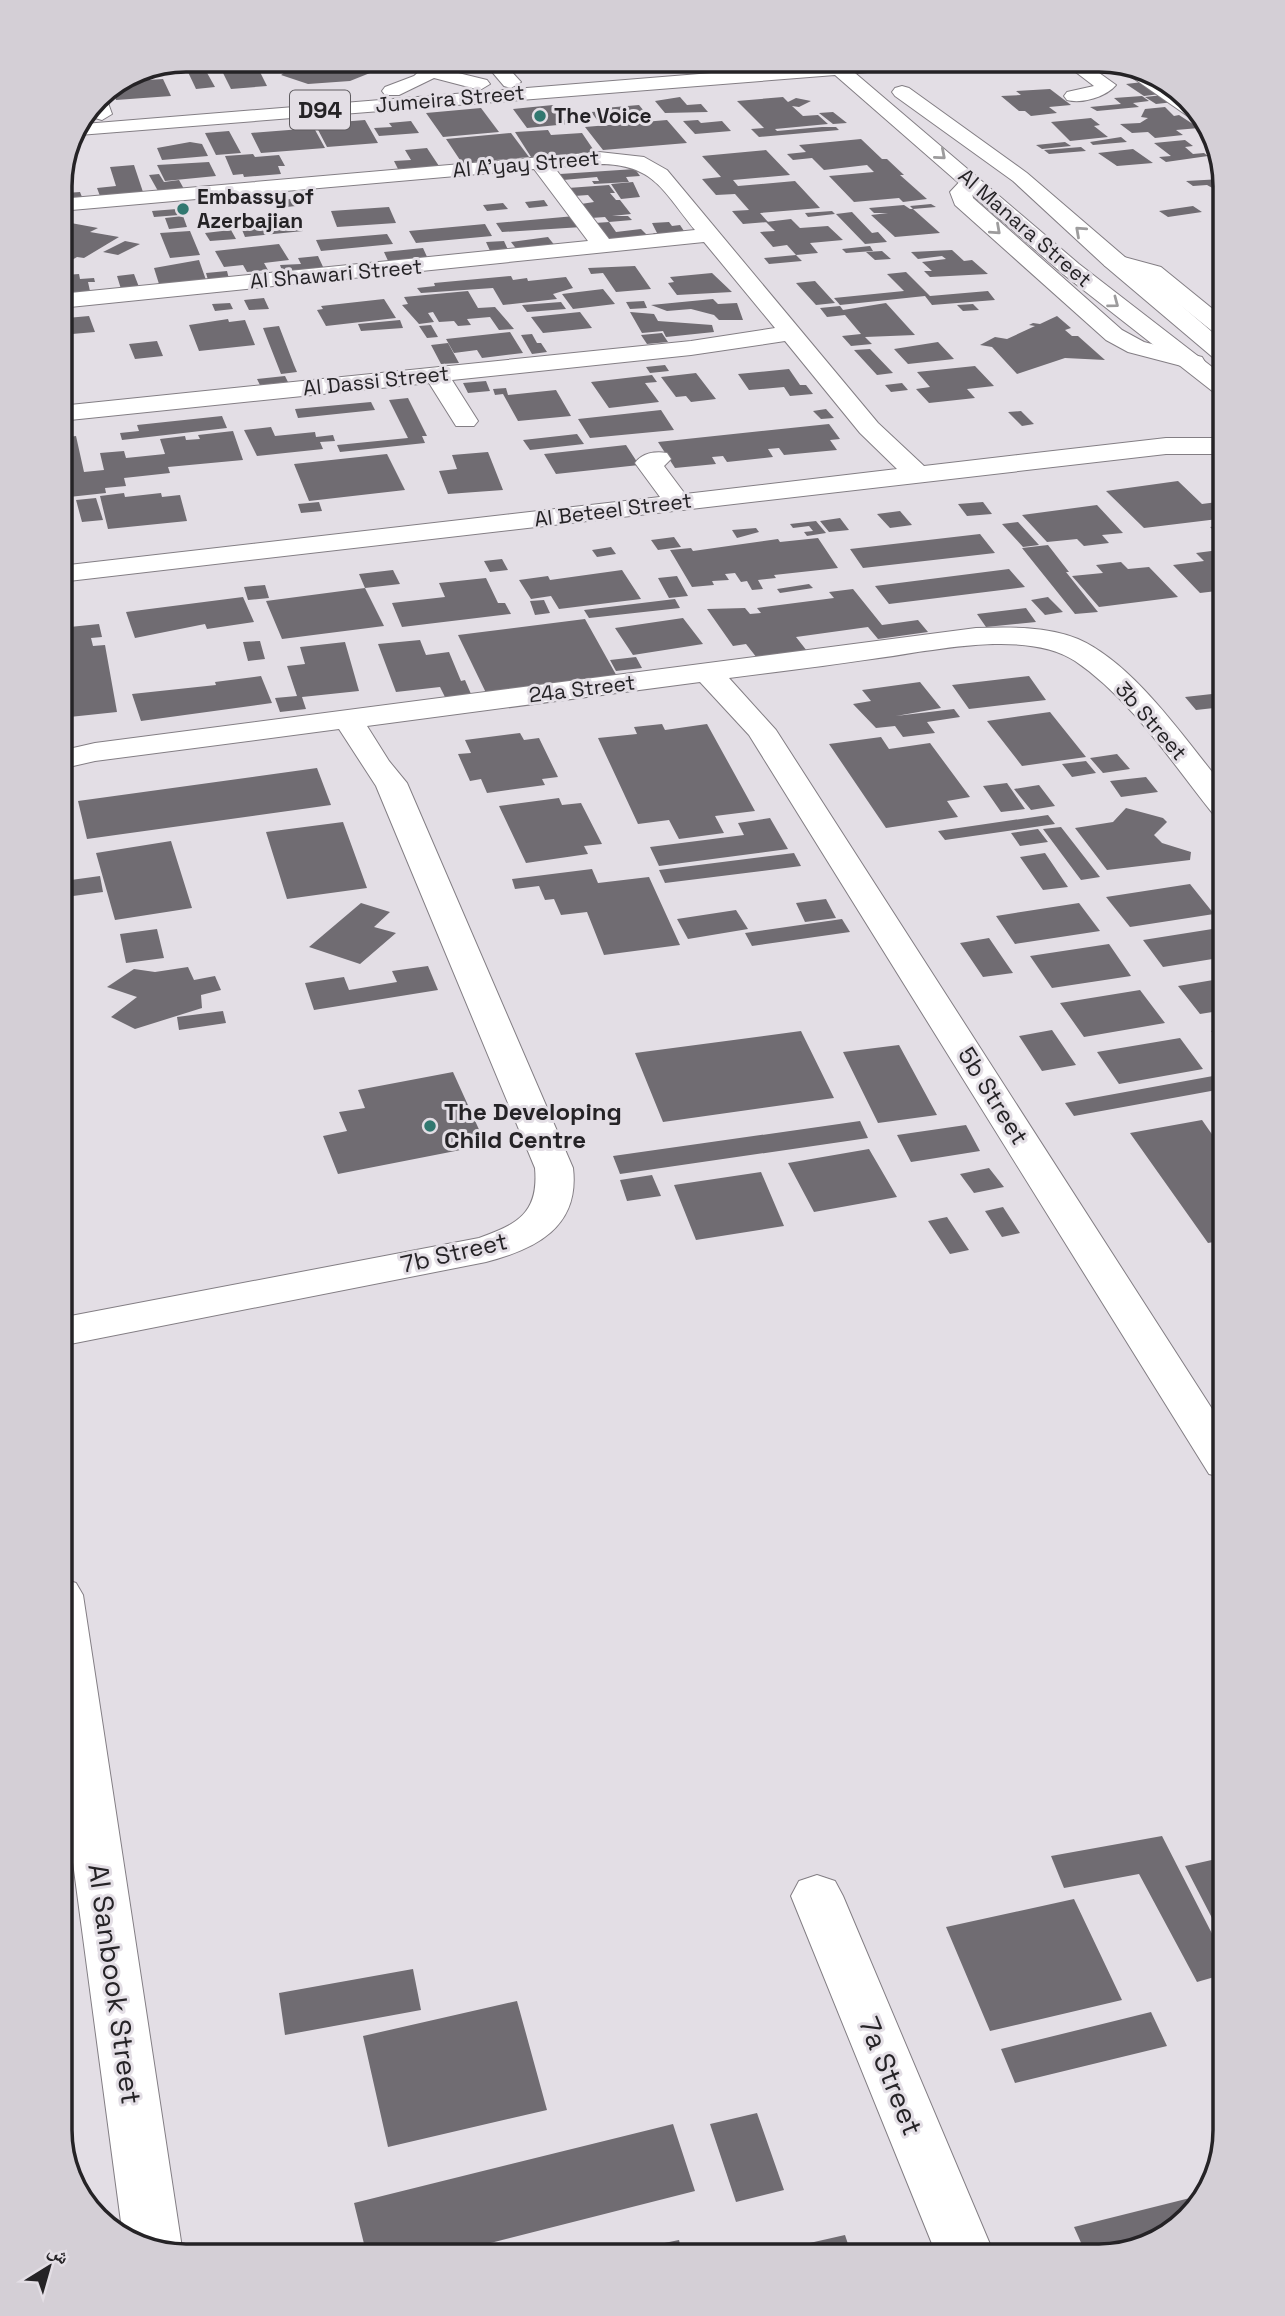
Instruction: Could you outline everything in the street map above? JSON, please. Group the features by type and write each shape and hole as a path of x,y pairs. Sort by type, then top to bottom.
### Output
{"street":[{"path":"392,91 416,83 423,72"},
{"path":"447,72 480,84"},
{"path":"502,72 511,82"},
{"name":"Jumeira Street","path":"102,109 392,91 634,72"},
{"name":"Jumeira Street","path":"87,130 762,72"},
{"name":"Al Manara Street","path":"843,72 971,181 961,191 963,200 1114,335 1146,350 1193,362 1213,378"},
{"name":"Al Manara Street","path":"879,72 922,109 949,124 1020,177 1113,261 1213,344"},
{"path":"929,72 920,81 925,94 947,114 949,124"},
{"path":"1074,96 1101,90 1106,85 1087,72"},
{"path":"700,79 814,83 852,94 890,111"},
{"name":"Al A'yay Street","path":"72,204 538,162 605,157 633,161 660,174 869,428 870,437 906,476"},
{"path":"538,162 609,248"},
{"name":"Al Shawari Street","path":"72,300 713,238"},
{"path":"1113,261 1153,271 1213,319"},
{"name":"Al Dassi Street","path":"72,413 794,337"},
{"path":"437,375 466,421"},
{"name":"Al Beteel Street","path":"1166,446 1213,433"},
{"name":"Al Beteel Street","path":"72,572 674,497 802,488 1166,446 1213,446"},
{"path":"658,459 649,460 648,463 674,497"},
{"name":"24a Street","path":"72,757 95,752 976,637 1022,637 1068,646"},
{"name":"3b Street","path":"1068,646 1101,665 1112,676 1213,793"},
{"name":"5b Street","path":"719,671 761,730 1213,1440"},
{"name":"7b Street","path":"72,1330 486,1250 514,1240 538,1225 552,1207 558,1187 554,1168 391,783 376,766 362,717"},
{"name":"24a Street","path":"72,753 95,752"},
{"name":"Al Sanbook Street","path":"72,1754 151,2239"},
{"name":"7a Street","path":"817,1896 961,2244"}],"building":[{"path":"188,72 207,72 215,87 196,89"},
{"path":"260,72 267,86 231,89 223,73"},
{"path":"285,72 372,72 350,81 308,84 281,75"},
{"path":"163,79 171,96 116,100 115,97 129,87 144,80"},
{"path":"1143,82 1160,94 1144,96 1126,84"},
{"path":"1050,89 1071,105 1049,107 1057,113 1031,116 1025,111 1019,111 1001,96 1021,95 1016,91"},
{"path":"1163,95 1174,102 1156,104 1145,97"},
{"path":"1142,96 1149,101 1133,103 1139,107 1097,111 1090,107 1121,104 1114,98"},
{"path":"680,97 687,105 701,104 708,112 665,113 655,101"},
{"path":"783,97 788,102 796,98 811,101 799,107 792,106 803,116 818,115 828,124 775,129 777,131 822,127 836,127 839,130 759,137 751,129 764,128 737,101"},
{"name":"The Voice","path":"553,105 568,124 527,128 513,109"},
{"path":"639,105 649,117 598,121 591,112 607,111 604,108"},
{"path":"1165,107 1174,116 1179,115 1197,128 1176,130 1183,135 1155,138 1148,132 1132,133 1120,124 1140,123 1148,118 1141,117 1145,109"},
{"path":"481,108 499,132 443,137 426,113"},
{"path":"833,112 847,123 833,124 819,113"},
{"path":"1091,118 1100,125 1094,126 1108,137 1070,141 1051,122"},
{"path":"365,120 378,143 327,147 315,124"},
{"path":"667,120 687,143 603,150 585,127"},
{"path":"698,120 701,123 722,121 731,131 695,134 683,121"},
{"path":"411,121 419,133 379,136 374,128 392,127 389,123"},
{"path":"314,128 325,148 261,153 251,133"},
{"path":"548,130 551,135 582,133 595,152 531,157 515,132"},
{"path":"229,131 241,153 216,155 205,133"},
{"path":"511,133 529,157 462,163 446,139"},
{"path":"1121,137 1127,142 1093,145 1090,142"},
{"path":"861,139 882,159 887,159 904,175 900,175 927,199 903,202 899,198 854,202 829,176 874,172 867,165 824,170 812,158 793,160 787,154 806,152 799,145"},
{"path":"1185,140 1193,146 1185,147 1193,154 1204,153 1208,156 1166,162 1159,157 1171,156 1154,143"},
{"path":"190,142 202,144 208,156 162,160 157,148"},
{"path":"1065,142 1071,146 1042,149 1036,145"},
{"path":"1081,147 1086,151 1049,154 1044,150"},
{"path":"427,148 439,166 398,169 394,161 411,160 405,150"},
{"path":"1133,149 1153,163 1117,166 1098,153"},
{"path":"766,150 790,175 733,180 738,186 795,181 820,208 760,213 768,222 743,224 732,211 749,210 735,194 716,195 702,179 721,177 702,156"},
{"path":"253,154 255,157 279,155 285,166 278,166 281,174 244,177 243,174 233,175 225,156"},
{"path":"209,162 216,176 165,181 157,165"},
{"path":"134,165 143,192 100,196 97,188 116,186 110,167"},
{"path":"635,169 640,176 626,177 629,182 594,184 592,181 599,181 597,177 563,180 560,174"},
{"path":"159,174 164,182 179,180 184,189 158,191 149,175"},
{"path":"1212,180 1213,188 1207,185 1193,186 1186,181"},
{"path":"633,182 640,197 621,199 611,184"},
{"path":"609,185 615,193 610,193 616,200 620,200 631,214 612,216 628,216 632,220 609,222 605,217 591,218 581,204 594,202 588,195 574,196 568,188"},
{"path":"80,192 82,197 72,198 72,193"},
{"path":"291,199 296,206 277,208 273,201"},
{"path":"544,200 548,206 529,208 525,202"},
{"path":"503,203 508,209 487,211 483,205"},
{"path":"931,204 936,207 913,209 910,206"},
{"path":"904,205 913,209 940,233 895,237 871,215 888,213 874,213 869,208"},
{"path":"1193,206 1202,212 1168,217 1159,211"},
{"path":"389,207 396,223 337,227 331,211"},
{"path":"177,209 179,215 154,217 152,211"},
{"path":"832,211 835,214 808,217 805,213"},
{"path":"852,212 872,233 878,232 887,242 865,244 836,214"},
{"path":"295,215 303,231 245,237 238,220"},
{"path":"183,216 187,227 169,229 165,218"},
{"path":"575,216 582,227 502,232 496,223"},
{"path":"232,218 235,228 205,230 202,221"},
{"path":"791,219 800,228 828,226 843,240 810,243 818,253 796,255 787,245 773,247 760,232 775,231 766,222"},
{"path":"609,222 616,232 641,229 649,237 608,242 595,223"},
{"path":"669,222 672,226 680,225 684,231 658,238 653,233 657,233 652,223"},
{"path":"72,223 98,228 90,232 119,237 84,258 77,257 72,260"},
{"path":"485,224 492,236 416,243 409,231"},
{"path":"231,230 236,239 210,241 205,233"},
{"path":"190,231 200,255 170,258 160,233"},
{"path":"387,234 393,244 321,251 316,240"},
{"path":"548,237 556,247 518,251 511,242"},
{"path":"125,241 140,244 118,255 103,252"},
{"path":"504,241 509,252 491,253 486,242"},
{"path":"279,244 289,260 264,263 268,270 247,272 243,265 224,267 215,251"},
{"path":"870,246 873,251 846,253 842,249"},
{"path":"423,248 428,259 389,263 384,252"},
{"path":"952,250 964,261 972,260 988,274 930,277 924,271 932,271 922,262 946,259 942,256 918,259 911,252"},
{"path":"882,251 891,259 875,260 866,252"},
{"path":"796,255 802,261 769,264 764,258"},
{"path":"318,256 324,269 283,273 280,265 301,264 298,258"},
{"path":"199,260 206,280 159,284 154,268"},
{"path":"635,266 651,289 616,292 603,273 591,274 588,268"},
{"path":"227,271 229,279 208,280 206,273"},
{"path":"906,272 930,296 988,291 995,300 932,305 925,296 840,305 834,298 904,291 887,274"},
{"path":"712,273 732,292 677,295 668,283 674,282 670,277"},
{"path":"72,274 79,274 80,279 94,278 95,282 88,282 90,291 72,293"},
{"path":"134,274 139,287 121,289 117,276"},
{"path":"511,276 513,280 527,278 528,281 566,277 573,288 553,294 557,299 503,305 493,288 421,293 417,288 435,286 434,283"},
{"path":"815,281 835,303 816,305 796,283"},
{"path":"603,289 615,304 573,309 562,294"},
{"path":"468,291 478,308 495,307 514,329 499,330 490,317 467,319 471,325 458,326 454,321 439,322 433,312 428,313 434,322 419,324 402,305 408,304 404,297"},
{"path":"264,298 269,309 249,310 244,300"},
{"path":"384,299 396,318 326,326 317,310 323,309 321,306"},
{"path":"713,299 718,304 737,303 743,320 719,320 714,315 691,309 667,311 651,305"},
{"path":"644,301 647,308 630,309 626,302"},
{"path":"561,302 566,309 527,312 522,305"},
{"path":"230,303 233,309 215,311 212,304"},
{"path":"886,303 915,335 865,337 872,344 851,346 842,336 861,334 845,315 827,317 820,308 840,306 843,310"},
{"path":"973,304 979,310 963,311 957,305"},
{"path":"580,312 592,328 543,333 531,317"},
{"path":"630,312 654,314 658,321 712,325 714,332 666,337 663,331 642,333"},
{"path":"89,316 95,332 72,334 72,318"},
{"path":"1057,316 1071,328 1065,330 1072,336 1078,336 1105,360 1065,358 1017,374 992,347 980,345 995,337 1007,339 1035,326 1029,325 1033,323 1040,324"},
{"path":"228,319 229,322 245,320 255,345 199,351 189,325"},
{"path":"400,320 403,328 361,331 358,324"},
{"path":"431,325 438,337 427,338 419,326"},
{"path":"279,326 297,372 281,374 263,328"},
{"path":"510,332 523,353 482,358 477,350 454,353 446,339"},
{"path":"662,333 668,342 647,344 641,335"},
{"path":"532,334 547,352 532,354 521,335"},
{"path":"157,341 163,356 135,359 129,344"},
{"path":"938,342 954,359 908,364 894,349"},
{"path":"448,343 459,363 441,364 431,345"},
{"path":"870,349 893,373 877,375 854,350"},
{"path":"665,365 669,371 650,373 646,367"},
{"path":"975,366 994,386 967,389 975,398 929,403 916,389 930,387 917,372"},
{"path":"789,369 800,385 806,385 813,394 790,396 784,387 749,390 738,374"},
{"path":"696,373 716,399 691,402 686,396 676,397 661,377"},
{"path":"652,375 657,382 645,383 659,402 609,408 591,382"},
{"path":"285,376 288,382 260,385 257,379"},
{"path":"486,381 490,391 468,393 463,383"},
{"path":"902,383 908,390 891,392 885,385"},
{"path":"506,388 508,395 556,390 571,416 518,421 503,394 495,395 493,389"},
{"path":"408,398 427,436 422,436 425,443 340,452 337,445 408,438 389,400"},
{"path":"371,402 375,410 298,418 295,409"},
{"path":"826,409 834,418 821,419 813,411"},
{"path":"661,410 674,430 590,438 578,419"},
{"path":"1021,411 1034,424 1022,426 1008,412"},
{"path":"222,416 227,428 122,440 120,433 139,431 137,425"},
{"path":"829,424 840,439 830,440 837,450 784,455 779,448 768,449 773,457 727,462 723,456 712,457 716,464 675,468 658,442"},
{"path":"271,427 275,436 315,432 316,437 333,435 335,441 320,442 323,449 257,456 244,430"},
{"path":"233,431 243,460 168,467 170,473 124,478 126,486 105,488 106,493 72,497 72,436 76,436 84,472 104,470 100,453 124,451 126,458 165,454 160,439 185,436 186,440 200,439 198,435"},
{"path":"577,434 584,444 530,450 523,440"},
{"path":"626,445 639,465 556,474 544,454"},
{"path":"488,452 503,490 448,494 439,471 457,469 452,455"},
{"path":"387,454 405,490 309,501 294,464"},
{"path":"1178,481 1202,504 1213,503 1213,520 1144,528 1106,491"},
{"path":"124,493 125,497 161,493 162,497 180,495 187,521 108,529 100,496"},
{"path":"96,498 103,520 82,522 76,500"},
{"path":"319,502 322,511 301,513 298,504"},
{"path":"983,502 992,514 967,516 958,504"},
{"path":"1097,505 1123,533 1102,535 1109,543 1084,546 1077,539 1047,542 1022,515"},
{"path":"900,511 912,525 890,528 877,514"},
{"path":"840,518 849,530 829,532 820,521"},
{"path":"816,521 826,533 807,536 804,532 813,531 809,526 793,528 790,524"},
{"path":"1018,522 1039,545 1023,547 1002,524"},
{"path":"756,528 759,532 737,538 732,530"},
{"path":"980,534 995,553 863,568 850,549"},
{"path":"674,537 681,547 658,550 651,540"},
{"path":"818,538 838,568 774,575 776,578 758,580 763,589 752,590 747,581 741,582 735,573 725,574 729,580 712,581 714,585 692,587 670,550 691,548 693,551 778,539 780,542"},
{"path":"1048,545 1098,612 1075,614 1022,548"},
{"path":"611,547 616,554 597,557 592,550"},
{"path":"1213,551 1213,591 1200,593 1173,565 1204,561 1196,553"},
{"path":"502,559 508,570 490,572 484,561"},
{"path":"1121,562 1128,569 1149,567 1178,597 1099,607 1072,576 1103,573 1096,565"},
{"path":"1009,569 1025,587 889,604 875,586"},
{"path":"393,570 400,584 365,588 359,574"},
{"path":"622,570 641,599 559,609 551,596 531,599 519,580 548,576 550,580"},
{"path":"677,576 688,596 669,598 658,578"},
{"path":"486,578 498,603 505,603 511,614 402,627 392,603 445,597 439,583"},
{"path":"809,584 813,588 780,593 777,589"},
{"path":"265,585 269,598 248,600 244,587"},
{"path":"365,588 384,626 282,639 266,601"},
{"path":"853,589 882,625 918,620 928,632 878,639 868,627 796,637 807,651 757,658 746,644 733,646 707,609 745,608 750,614 761,613 757,608 834,598 829,592"},
{"path":"243,597 254,622 207,629 205,624 135,638 126,612"},
{"path":"1048,597 1063,612 1045,615 1031,600"},
{"path":"675,599 680,608 589,618 584,610"},
{"path":"544,600 550,613 535,615 530,601"},
{"path":"1026,608 1036,622 986,627 977,614"},
{"path":"683,618 703,644 633,655 615,628"},
{"path":"585,619 619,680 488,697 458,635"},
{"path":"99,624 102,637 91,638 93,646 105,645 117,712 72,717 72,627"},
{"path":"420,640 426,655 449,652 461,681 465,680 471,694 445,697 440,687 396,692 378,644"},
{"path":"260,641 265,659 248,661 243,642"},
{"path":"345,642 359,691 302,697 306,709 280,712 275,698 297,696 287,666 305,664 300,647"},
{"path":"636,657 642,668 616,671 610,660"},
{"path":"261,676 272,703 141,721 132,694 216,685 215,682"},
{"path":"1029,676 1046,700 969,709 952,685"},
{"path":"920,682 941,708 896,716 954,709 960,717 927,722 935,733 903,737 895,726 876,728 853,704 871,701 862,690"},
{"path":"1212,694 1213,708 1196,710 1185,697"},
{"path":"1050,712 1086,757 1022,766 987,721"},
{"path":"662,724 665,730 707,724 755,811 715,816 724,833 679,839 669,820 638,824 598,738 637,734 634,727"},
{"path":"520,733 524,740 539,738 558,777 542,779 545,785 487,793 481,779 470,781 458,754 471,753 465,740"},
{"path":"881,737 889,749 930,743 970,797 947,801 958,817 886,828 829,744"},
{"path":"1117,754 1130,769 1103,773 1090,758"},
{"path":"1086,761 1096,773 1072,777 1062,764"},
{"path":"317,768 331,805 87,839 78,801"},
{"path":"1146,777 1158,792 1121,797 1110,781"},
{"path":"1007,783 1025,809 1001,812 983,786"},
{"path":"1039,785 1055,806 1031,810 1014,789"},
{"path":"559,798 562,805 581,803 602,844 584,846 588,854 526,863 499,806"},
{"path":"1126,808 1163,818 1167,822 1154,835 1162,843 1191,852 1190,860 1107,870 1075,828 1113,822"},
{"path":"1048,815 1055,824 945,840 938,831"},
{"path":"770,818 788,849 659,866 650,847 744,835 738,823"},
{"path":"343,822 367,888 287,899 266,832"},
{"path":"1061,827 1100,877 1081,880 1043,829"},
{"path":"1038,829 1048,842 1020,846 1011,833"},
{"path":"171,841 192,908 115,920 96,853"},
{"path":"794,853 801,866 665,883 659,870"},
{"path":"1045,853 1068,887 1043,890 1020,857"},
{"path":"592,869 598,883 649,877 680,945 604,955 587,912 561,915 554,899 545,900 539,886 515,889 512,879"},
{"path":"100,876 103,892 73,896 72,880"},
{"path":"1190,884 1213,914 1130,927 1106,897"},
{"path":"826,899 836,918 805,922 796,903"},
{"path":"361,903 390,912 374,927 396,933 360,964 309,947"},
{"path":"1079,903 1100,931 1015,944 996,916"},
{"path":"736,910 748,929 688,939 677,919"},
{"path":"842,919 850,932 752,946 745,933"},
{"path":"157,929 164,958 126,963 120,934"},
{"path":"1213,929 1213,959 1163,967 1143,940"},
{"path":"989,938 1013,973 983,977 960,943"},
{"path":"1109,944 1131,976 1052,988 1030,956"},
{"path":"428,966 438,990 314,1010 305,983 344,977 349,990 397,982 392,971"},
{"path":"188,967 194,980 215,976 221,990 201,995 202,1008 135,1029 111,1017 137,997 107,987 134,969 155,972"},
{"path":"1213,980 1213,1012 1200,1014 1178,986"},
{"path":"1140,990 1165,1023 1084,1037 1060,1003"},
{"path":"223,1011 226,1023 179,1030 177,1017"},
{"path":"1052,1030 1076,1065 1042,1071 1019,1036"},
{"path":"801,1031 834,1098 663,1122 635,1053"},
{"path":"1180,1038 1203,1069 1119,1084 1097,1052"},
{"path":"899,1045 937,1115 878,1123 843,1052"},
{"path":"453,1072 486,1145 338,1174 323,1136 347,1131 339,1112 365,1108 358,1090"},
{"path":"1213,1076 1213,1091 1074,1116 1065,1103"},
{"path":"1202,1120 1213,1136 1213,1242 1208,1243 1130,1133"},
{"path":"860,1121 868,1138 620,1174 613,1156"},
{"path":"966,1125 980,1151 911,1162 897,1135"},
{"path":"869,1149 897,1197 814,1212 788,1163"},
{"path":"989,1168 1004,1187 974,1193 960,1174"},
{"path":"761,1172 784,1226 696,1240 674,1185"},
{"path":"652,1175 661,1196 627,1201 620,1180"},
{"path":"1003,1207 1020,1233 1002,1237 985,1211"},
{"path":"947,1217 969,1250 950,1254 928,1221"},
{"path":"1162,1836 1213,1936 1213,1977 1197,1982 1139,1874 1064,1888 1051,1856"},
{"path":"1213,1860 1213,1920 1185,1866"},
{"path":"1074,1899 1122,2000 990,2031 946,1927"},
{"path":"413,1969 421,2010 285,2035 279,1993"},
{"path":"517,2001 547,2110 388,2147 363,2036"},
{"path":"1151,2012 1167,2046 1015,2083 1001,2049"},
{"path":"757,2113 784,2190 736,2202 710,2124"},
{"path":"673,2124 695,2191 487,2244 364,2244 354,2203"},
{"path":"1191,2198 1169,2221 1143,2236 1121,2242 1082,2244 1074,2227"},
{"path":"845,2235 848,2244 805,2244"},
{"path":"679,2240 680,2244 659,2244"}],"place":[{"name":"The Voice","path":"540,116"},
{"name":"Embassy of Azerbajian","path":"183,209"},
{"name":"The Developing Child Centre","path":"430,1126"}]}
